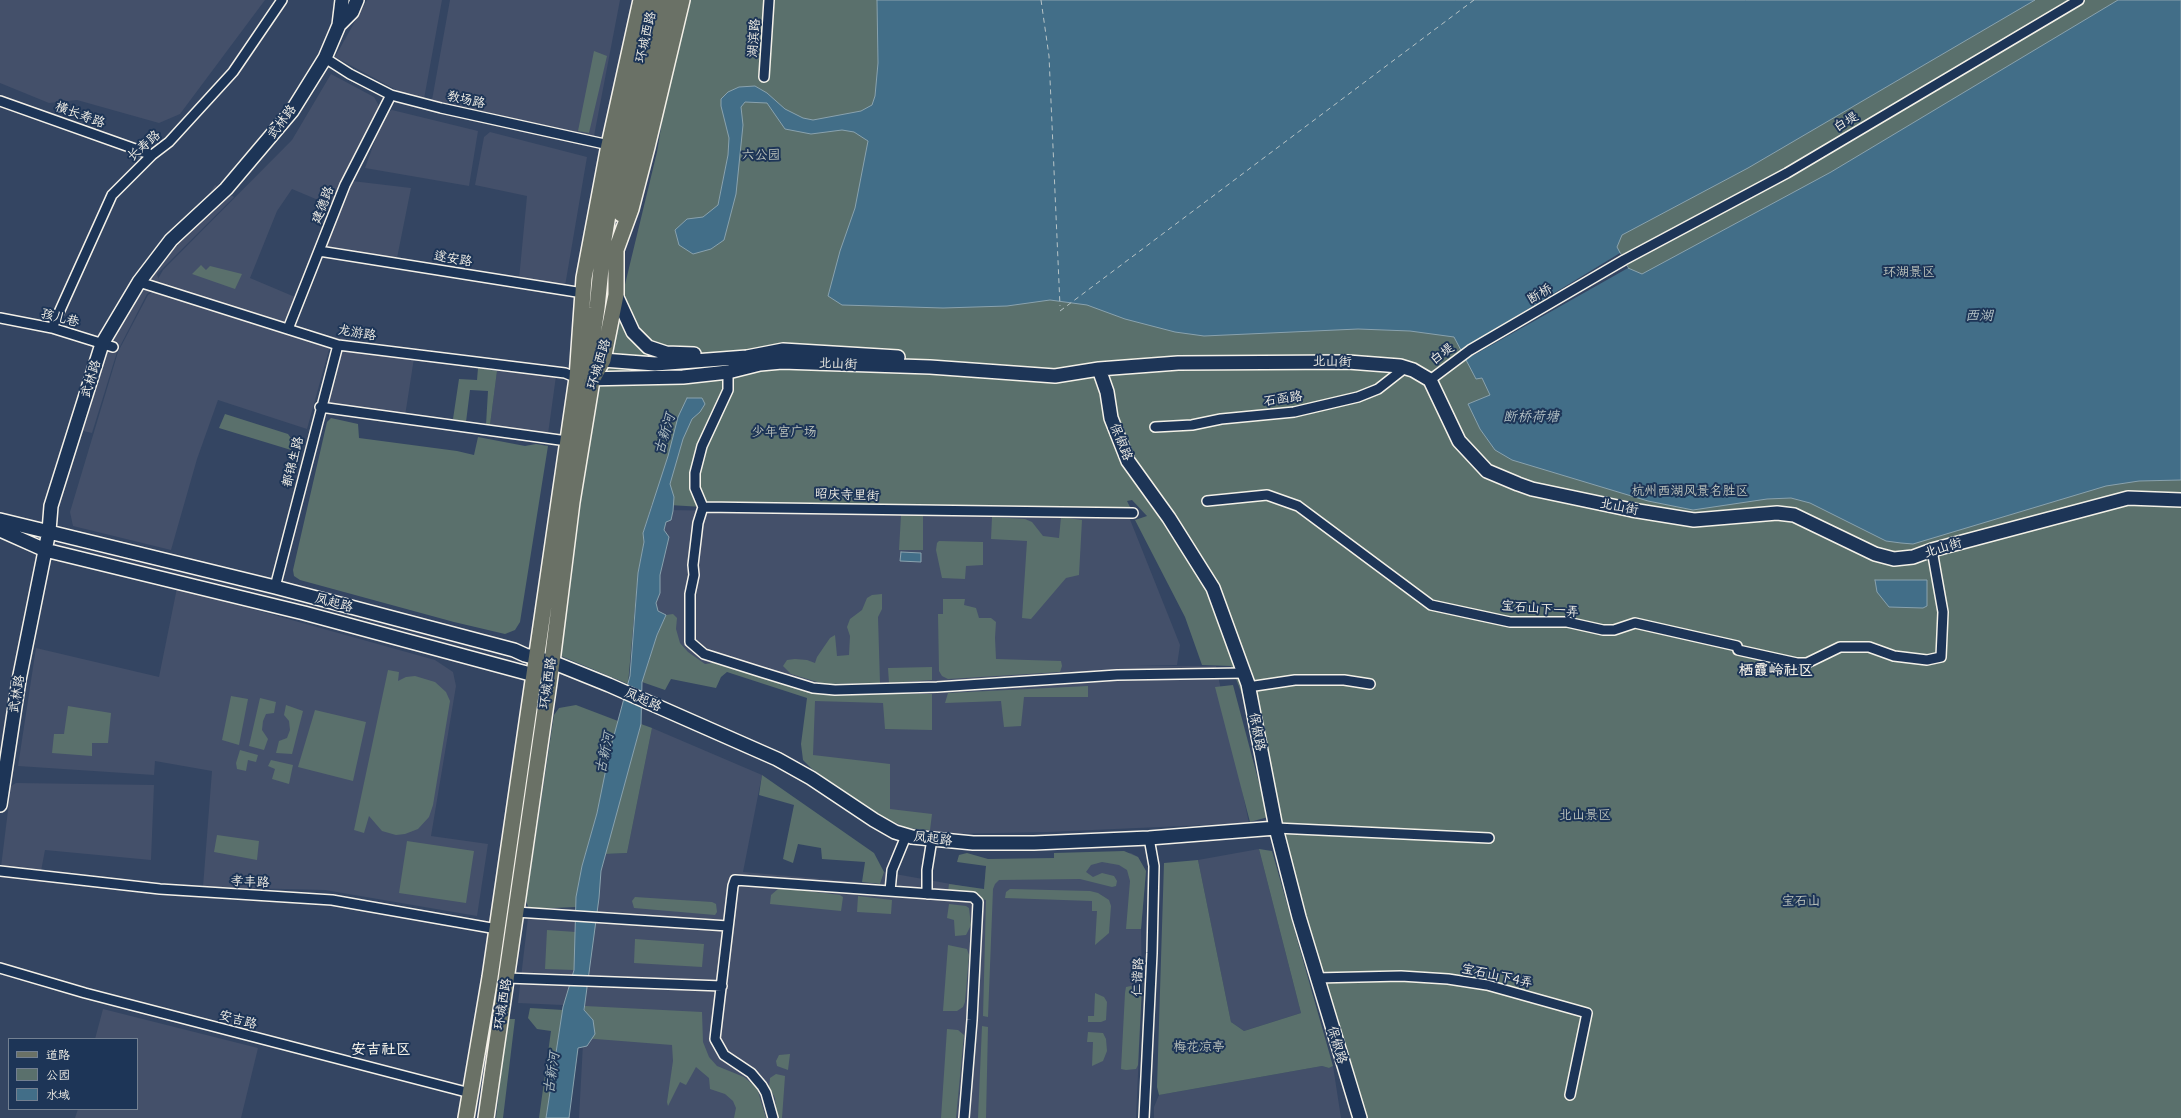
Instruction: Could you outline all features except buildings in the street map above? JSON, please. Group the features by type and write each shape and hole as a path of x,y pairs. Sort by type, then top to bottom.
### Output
{"main road":[{"name":"武林路","path":"0,805 19,680 49,531 51,506 108,345 139,282 170,240 226,189 282,125 325,58 339,25 342,0"},
{"name":"武林路","path":"339,25 352,12 358,0"},
{"name":"环城西路","path":"486,1118 552,662 572,502 584,379 584,278 609,145 641,0"},
{"name":"环城西路","path":"466,1118 497,929 537,659 567,441 590,355 597,308 604,239 615,172 654,0"},
{"name":"环城西路","path":"584,379 603,360 616,295 616,250 628,172 667,0"},
{"name":"环城西路","path":"616,250 631,209 646,153 682,0"},
{"path":"616,295 633,332 648,347 666,353 747,357"},
{"name":"北山街","path":"603,360 655,364 747,357 783,350 1099,369"},
{"name":"北山街","path":"584,379 683,377 728,372 760,364 782,362 930,366 1055,376 1099,369 1178,363 1348,362 1400,366 1413,370 1430,380 1462,445 1487,471 1532,489 1632,510 1694,520 1777,513 1794,515 1875,554 1894,559 1913,557 1932,550 2128,498 2181,500"},
{"name":"保俶路","path":"1099,369 1111,418 1128,461 1169,518 1213,588 1244,673 1276,828 1316,978 1360,1118"},
{"name":"凤起路","path":"0,520 275,587 514,650 537,659 552,662 617,688 777,759 811,778 869,818 894,832 906,836 973,843 1149,838 1276,828"},
{"path":"0,530 45,550 304,613 534,675 552,662"}],"street":[{"name":"长寿路","path":"52,328 112,195 152,155 169,142 233,72 282,0"},
{"name":"湖滨路","path":"764,77 769,0"},
{"name":"白堤","path":"1624,260 1787,173 2079,0"},
{"name":"教场路","path":"325,58 350,74 391,95 441,108 609,145"},
{"name":"建德路","path":"288,329 345,185 391,95"},
{"name":"横长寿路","path":"0,101 152,155"},
{"name":"遂安路","path":"319,251 583,293"},
{"name":"断桥","path":"1470,350 1624,260"},
{"name":"龙游路","path":"139,282 338,345 565,373 584,379"},
{"name":"孩儿巷","path":"0,318 52,328 108,345"},
{"name":"都锦生路","path":"275,587 320,407 338,345"},
{"name":"白堤","path":"1430,380 1470,350"},
{"name":"石函路","path":"1155,427 1192,425 1221,419 1294,412 1358,398 1378,389 1401,371 1400,366"},
{"path":"728,372 728,390 702,446 695,473 695,488 704,507 698,523 693,565 694,575 690,594 690,642 704,654 813,688 834,690 937,687 1117,675 1244,673"},
{"path":"320,407 567,441"},
{"name":"宝石山下一弄","path":"1206,501 1267,495 1288,501 1298,506 1419,598 1431,605 1453,611 1510,622 1567,622 1603,630 1614,630 1635,623 1737,646 1738,650 1797,663 1807,663 1840,648 1869,647 1894,656 1927,660 1941,657 1943,612 1932,550"},
{"name":"昭庆寺里街","path":"704,507 1133,513"},
{"path":"1248,687 1295,680 1344,680 1370,684"},
{"path":"1276,828 1489,838"},
{"path":"890,891 892,870 906,836"},
{"name":"仁谐路","path":"1144,1118 1152,953 1154,866 1149,838"},
{"path":"927,894 927,870 932,839"},
{"name":"孝丰路","path":"0,871 160,889 332,900 497,929"},
{"path":"772,1118 766,1093 762,1086 751,1073 724,1055 718,1046 716,1039 728,926 736,880 973,897 978,902 972,1020 964,1118"},
{"path":"516,912 728,926"},
{"name":"安吉路","path":"0,968 85,994 470,1094"},
{"name":"宝石山下4弄","path":"1316,978 1401,976 1448,979 1487,985 1587,1013 1570,1094"},
{"path":"507,978 722,986"}],"shaded area":[{"path":"0,0 265,0 180,114 159,123 77,100 49,103 0,83"},
{"path":"367,0 442,0 424,99 402,93 335,57"},
{"path":"450,0 620,0 594,136 432,100"},
{"path":"331,74 374,97 378,104 379,113 376,122 330,205 292,189 277,211 250,278 295,297 284,322 162,284 158,279 163,270 292,140"},
{"path":"392,110 478,131 469,186 365,168 382,121 386,113"},
{"path":"490,132 587,157 565,286 519,279 527,196 475,185 484,137"},
{"path":"352,181 411,188 397,258 326,246"},
{"path":"215,185 234,197 157,274 160,285 292,327 366,344 333,346 154,289 147,294 117,352 92,433 83,431 110,343 166,239 206,198"},
{"path":"154,291 330,346 307,429 218,400 197,459 171,550 73,526 70,512 118,352 148,295"},
{"path":"339,348 414,358 405,416 323,404"},
{"path":"497,371 556,376 548,434 490,425"},
{"path":"664,510 1129,517 1180,645 1177,665 1135,666 1216,666 1249,823 1048,832 942,834 907,828 893,823 807,760 810,695 720,669 697,666 650,618"},
{"path":"177,588 435,660 453,672 456,686 431,836 488,844 477,916 325,890 203,887 212,771 155,761 154,775 18,766 36,648 159,677"},
{"path":"652,728 762,775 743,872 880,884 884,872 984,890 986,866 1131,853 1138,857 1146,871 1141,929 1142,986 1136,1118 579,1118 585,1006 518,1003 529,909 592,910 598,859 604,859 605,854 627,853"},
{"path":"16,783 154,785 151,860 45,850 41,871 1,867 11,786"},
{"path":"1259,849 1301,1013 1244,1031 1231,1022 1198,860"},
{"path":"103,1009 258,1048 241,1118 75,1118 78,1110 138,1110 138,1038 95,1038"},
{"path":"1322,1066 1329,1068 1333,1066 1341,1118 1154,1118 1154,1107 1159,1095"}],"green space":[{"name":"杭州西湖风景名胜区","path":"688,0 2181,0 2181,1118 1358,1118 1328,1037 1312,984 1245,702 1231,666 1202,665 1185,617 1135,520 1147,516 1132,500 1127,501 1133,513 703,507 652,504 643,533 644,542 638,573 628,684 561,656 572,555 597,399 592,380 603,360 614,345 621,301 657,152 677,31"},
{"path":"594,51 607,56 589,133 578,131"},
{"path":"201,265 206,270 210,266 242,274 235,289 192,274"},
{"path":"478,368 497,371 490,425 486,425 488,391 470,390 466,422 453,419 459,379 477,380"},
{"path":"225,414 288,434 293,441 291,450 219,428"},
{"path":"331,418 358,424 359,438 457,451 474,455 478,437 525,446 536,444 548,446 520,622 515,630 505,634 454,622 300,580 294,576 293,570 327,422"},
{"path":"901,515 923,516 923,550 899,550"},
{"path":"992,517 1025,519 1032,522 1043,536 1059,538 1061,517 1082,520 1079,575 1066,578 1031,619 1022,618 1027,541 991,539"},
{"path":"939,541 983,542 983,565 966,566 965,579 942,578 936,550 937,543"},
{"path":"882,594 882,609 878,617 880,683 824,684 791,674 783,666 787,660 795,659 807,660 815,663 817,657 830,638 835,635 837,656 849,655 850,636 847,627 850,619 862,610 867,598 872,595"},
{"path":"943,599 965,599 964,605 976,608 979,618 991,618 996,622 996,659 1061,661 1062,666 1060,672 948,679 942,676 939,671 938,614 943,614"},
{"path":"673,614 677,618 676,629 680,643 688,652 705,664 713,663 728,667 814,694 932,694 932,730 885,729 883,703 815,701 813,755 890,764 890,809 932,814 930,830 907,828 876,814 812,769 803,760 801,744 807,698 727,672 721,677 716,688 671,679 665,690 642,682 657,635 666,615"},
{"path":"932,667 932,680 889,683 888,668"},
{"path":"388,670 399,672 398,681 406,677 415,676 435,682 446,692 450,701 433,805 429,817 418,829 405,834 396,835 382,831 369,816 364,833 354,830"},
{"path":"1233,685 1268,817 1250,822 1215,687"},
{"path":"1088,686 1088,697 1024,697 1021,726 1004,727 1001,701 945,703 948,693"},
{"path":"231,696 248,699 239,745 222,740"},
{"path":"260,698 276,702 274,713 266,714 263,721 262,730 268,739 264,750 249,746"},
{"path":"286,705 303,711 292,754 276,753 279,741 287,738 290,730 289,721 284,715"},
{"path":"576,705 618,721 597,813 582,866 576,907 529,909 526,901 554,715 559,708"},
{"path":"68,706 111,713 108,743 92,743 92,756 52,753 54,734 64,734"},
{"path":"315,710 366,722 353,781 298,767"},
{"path":"641,724 652,728 627,853 605,854"},
{"path":"240,750 258,755 256,762 248,760 246,771 237,769 236,763"},
{"path":"271,760 293,765 289,784 272,779 275,769 268,766"},
{"path":"762,775 874,853 884,872 880,884 862,882 865,862 822,859 821,848 798,844 793,863 783,859 794,805 759,795"},
{"path":"217,835 259,841 257,860 214,852"},
{"path":"407,841 474,851 466,903 399,893"},
{"name":"梅花凉亭","path":"1259,849 1272,851 1333,1066 1329,1068 1322,1066 1159,1095 1157,1087 1164,863 1198,860 1231,1022 1244,1031 1301,1013"},
{"path":"1124,851 1138,857 1146,871 1141,929 1126,929 1130,881 1127,870 1119,865 1102,862 1091,865 1086,872 1093,877 1102,873 1114,876 1117,881 1116,886 1112,887 1080,879 999,880 995,884 993,889 988,1017 983,1016 986,900 948,892 949,884 984,889 986,866 957,862 959,855 967,853 988,859 1054,858 1054,853"},
{"path":"782,888 840,895 843,897 841,911 770,904 771,895 778,889"},
{"path":"1010,889 1090,891 1098,893 1109,900 1111,906 1109,933 1095,945 1097,911 1092,911 1092,901 1005,898 1006,892"},
{"path":"858,896 892,900 891,914 857,912"},
{"path":"635,897 712,902 716,904 717,912 715,915 634,908 632,901"},
{"path":"949,904 966,906 969,908 971,925 966,935 955,936 954,920 947,918"},
{"path":"547,930 576,932 574,970 545,969"},
{"path":"635,939 704,944 702,967 634,963"},
{"path":"948,945 967,949 969,955 965,1002 963,1007 957,1011 943,1011"},
{"path":"1142,986 1138,1065 1136,1069 1126,1070 1121,1069 1125,993 1126,987"},
{"path":"1095,993 1104,997 1107,1002 1106,1020 1101,1022 1088,1022 1088,1016 1094,1016"},
{"path":"585,1006 702,1012 703,1042 709,1057 717,1066 744,1077 757,1088 766,1118 734,1118 736,1108 733,1101 725,1094 710,1089 709,1078 696,1067 686,1085 680,1082 668,1106 667,1102 673,1061 672,1045 583,1038 581,1035"},
{"path":"530,1008 563,1010 546,1118 539,1118 551,1031 537,1029 528,1018"},
{"path":"507,1019 515,1019 503,1118 496,1118"},
{"path":"982,1026 988,1027 986,1118 978,1118"},
{"path":"947,1029 958,1030 964,1035 956,1118 941,1118"},
{"path":"1088,1032 1103,1033 1106,1039 1107,1051 1103,1061 1092,1066 1093,1042 1087,1042"},
{"path":"790,1054 788,1070 777,1066 776,1061 779,1055"},
{"path":"776,1074 785,1076 782,1118 777,1118 775,1098 769,1087 770,1078"}],"water":[{"name":"西湖","path":"877,0 2035,0 1748,168 1622,235 1617,247 1628,268 1642,274 1831,172 2118,0 2181,0 2181,480 2139,481 2106,486 1913,544 1901,543 1886,541 1810,503 1791,498 1767,499 1693,510 1648,501 1512,460 1495,450 1480,429 1468,404 1490,395 1482,378 1476,379 1454,337 1410,331 1358,329 1204,336 1175,332 1125,319 1087,305 1050,300 1007,306 943,308 842,305 828,296 840,251 855,208 868,141 854,132 842,130 811,134 785,129 767,103 745,102 741,107 743,125 736,194 724,240 711,249 693,254 679,245 675,230 687,219 703,217 718,205 728,155 729,138 721,106 721,99 728,92 739,87 755,86 767,93 785,109 803,118 813,120 861,111 872,105 875,96 878,63"},
{"path":"687,398 702,398 705,404 700,412 692,419 683,439 670,484 674,497 673,511 671,520 666,522 664,530 669,537 660,575 660,593 656,603 658,611 666,615 657,635 642,682 641,724 601,871 599,898 584,1010 593,1020 595,1034 587,1046 578,1048 569,1118 546,1118 563,1007 574,970 576,897 582,866 597,813 609,754 630,676 638,573 644,542 643,533 668,456 678,417"},
{"path":"901,552 921,553 921,562 900,561"},
{"path":"1875,580 1927,580 1927,606 1923,608 1889,607 1877,592"}],"pier":[{"path":"1620,253 1628,268 1474,355 1469,345"}],"ferry route":[{"path":"1041,0 1049,56 1060,306"},
{"path":"1060,311 1474,0"}],"district":[{"name":"栖霞岭社区","path":"1776,671"},
{"name":"安吉社区","path":"381,1050"}],"park label":[{"name":"六公园","path":"761,155"},
{"name":"环湖景区","path":"1909,272"},
{"name":"少年宫广场","path":"784,432"},
{"name":"北山景区","path":"1585,815"},
{"name":"宝石山","path":"1801,901"}],"water label":[{"name":"断桥荷塘","path":"1531,417"},
{"name":"古新河","path":"665,434"},
{"name":"古新河","path":"605,753"},
{"name":"古新河","path":"552,1073"}]}
